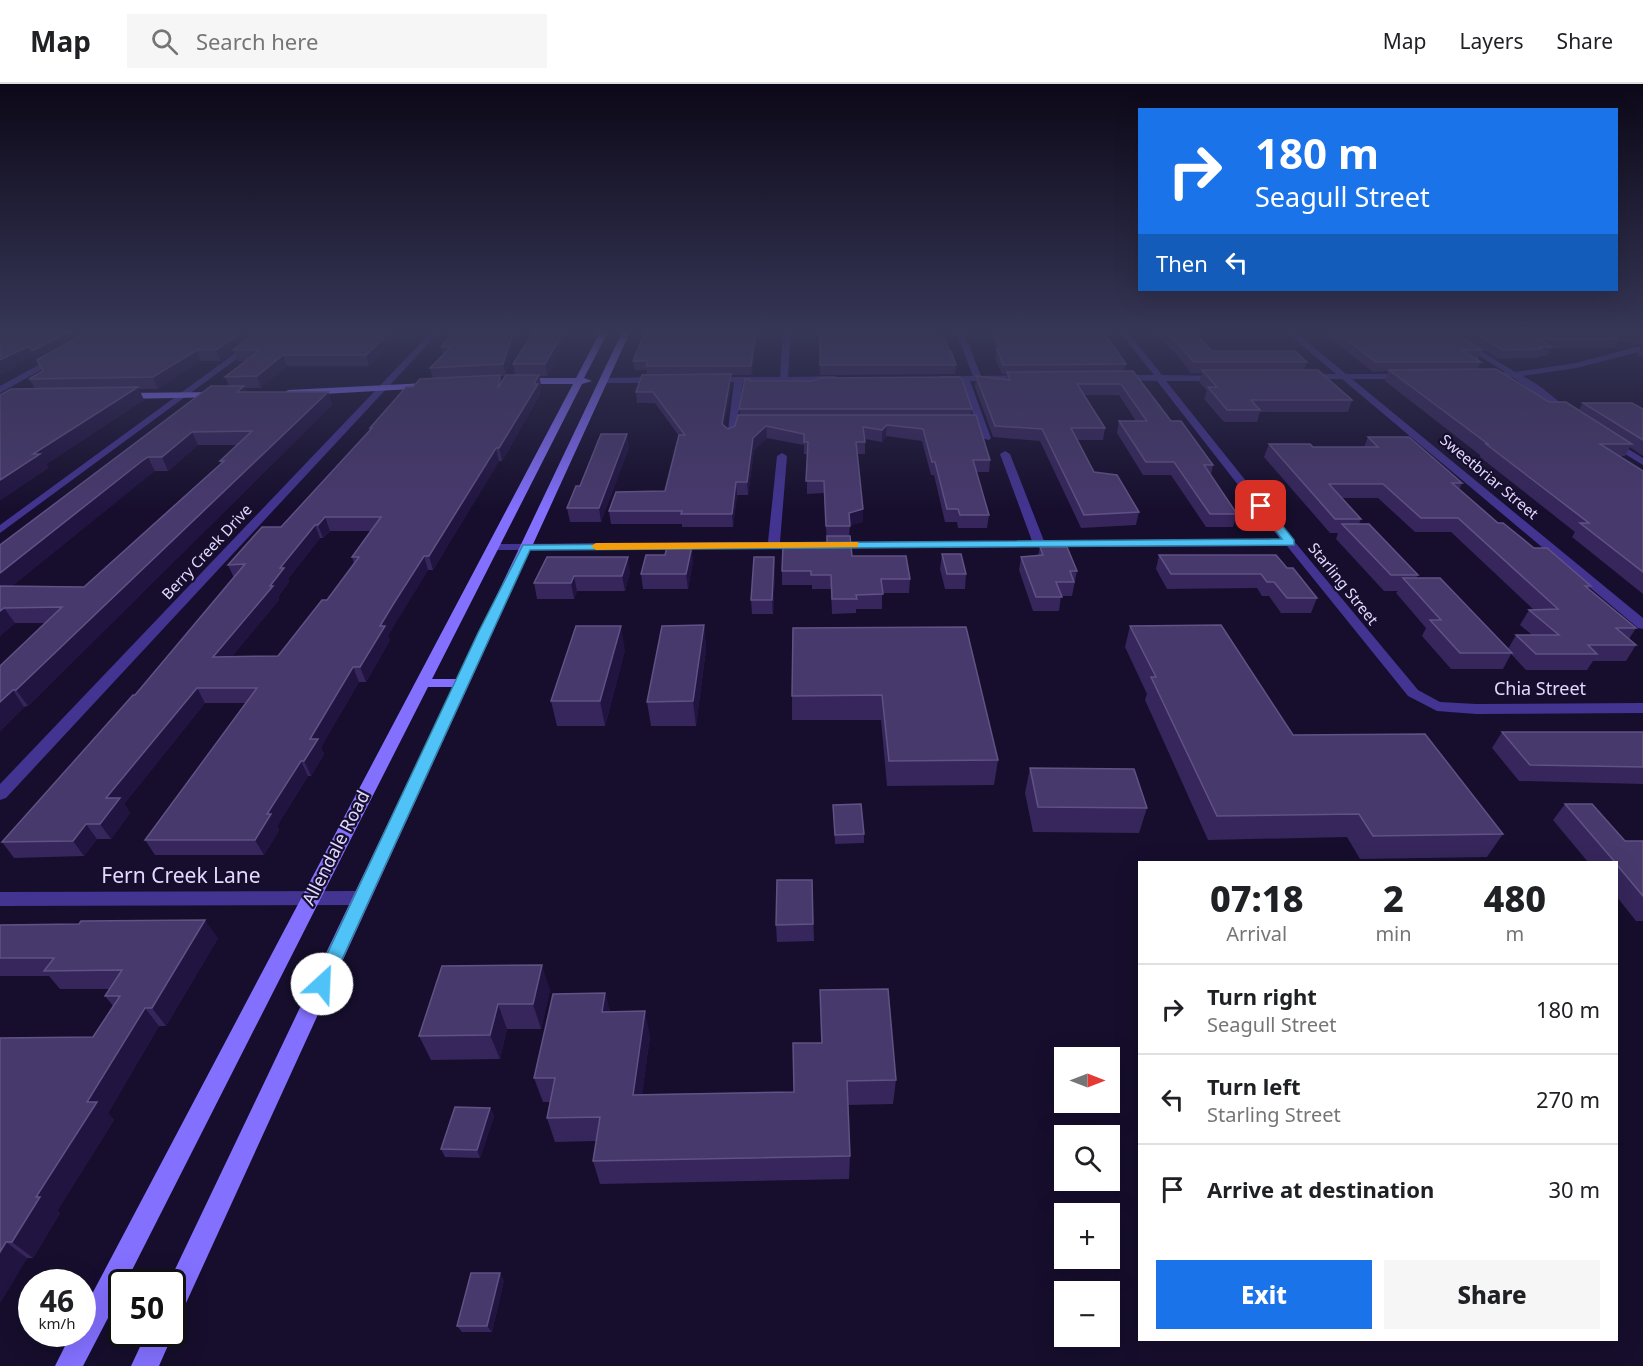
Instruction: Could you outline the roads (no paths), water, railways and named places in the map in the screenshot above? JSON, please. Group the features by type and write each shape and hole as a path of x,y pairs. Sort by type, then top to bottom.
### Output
{"main road":[{"path":"273,393 359,390"},
{"name":"Allendale Road","path":"186,1269 526,547 577,390"},
{"name":"Allendale Road","path":"126,1269 310,898 493,547 598,390"},
{"path":"115,396 228,394"},
{"path":"0,396 12,396"},
{"path":"421,683 461,683"},
{"name":"Allendale Road","path":"69,1366 108,1304"},
{"path":"145,1366 153,1347"}],"street":[{"path":"0,530 191,390"},
{"name":"Berry Creek Drive","path":"0,794 380,390"},
{"path":"730,436 737,390"},
{"path":"969,390 986,438"},
{"name":"Starling Street","path":"1169,390 1290,543 1413,693 1437,706"},
{"name":"Sweetbriar Street","path":"1361,390 1643,626"},
{"path":"1539,390 1575,419"},
{"path":"968,421 980,420"},
{"path":"732,421 744,421"},
{"path":"1604,437 1643,462"},
{"path":"1005,454 1039,544"},
{"path":"774,545 782,456"},
{"path":"493,547 1290,543"},
{"name":"Chia Street","path":"1437,706 1476,709 1643,708"},
{"name":"Fern Creek Lane","path":"0,899 362,898"}]}
